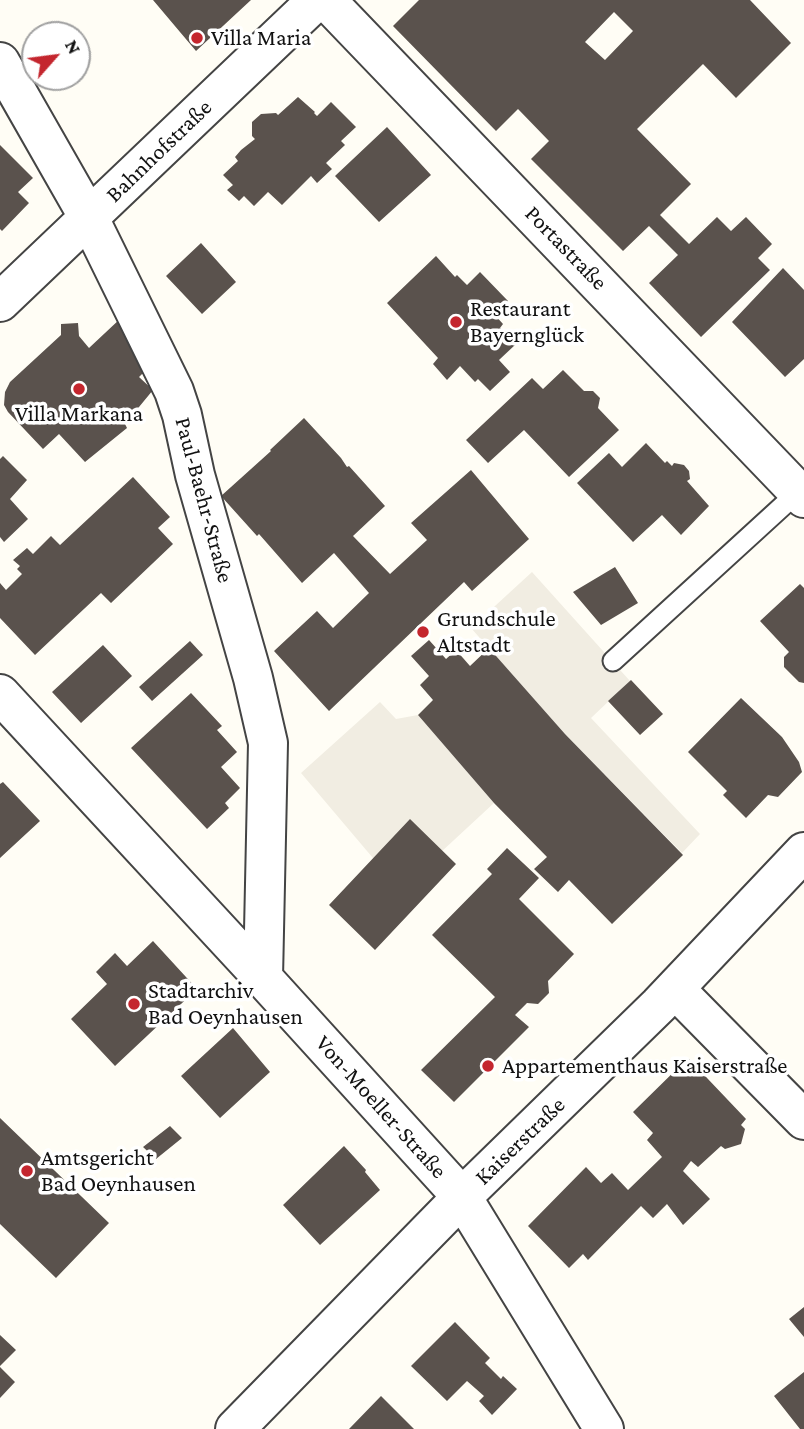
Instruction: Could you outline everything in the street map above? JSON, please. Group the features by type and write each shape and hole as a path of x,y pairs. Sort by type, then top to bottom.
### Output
{"street":[{"name":"Bahnhofstraße","path":"2,295 89,218 317,0"},
{"name":"Portastraße","path":"326,0 801,495"},
{"name":"Paul-Baehr-Straße","path":"0,62 89,218 174,391 182,415 195,475 268,743 263,978"},
{"name":"Von-Moeller-Straße","path":"0,694 462,1197 604,1429"},
{"name":"Kaiserstraße","path":"235,1429 462,1197 675,989 804,852"},
{"path":"675,989 804,1120"}],"lane":[{"path":"612,661 801,495"}],"shaded area":[{"path":"532,572 630,681 591,718 700,834 682,853 565,734 471,628"},
{"path":"380,702 396,719 418,715 494,803 400,890 301,773"}],"building":[{"name":"Villa Maria","path":"153,0 251,0 196,51"},
{"path":"419,0 750,0 791,43 736,98 703,64 637,129 691,184 660,215 689,244 717,217 731,231 746,217 772,244 758,258 770,270 701,337 649,283 678,255 649,226 623,251 531,159 549,141 518,109 496,131 393,26","holes":["614,12 633,31 605,60 585,42"]},
{"path":"298,97 317,116 331,102 356,127 341,141 345,145 326,163 332,169 317,183 311,176 282,205 268,192 254,206 244,196 239,201 227,190 233,185 223,175 238,161 235,157 241,150 255,139 252,136 252,122 261,114 278,115"},
{"path":"387,127 431,175 379,222 335,176"},
{"path":"0,145 33,178 18,192 29,203 2,231 0,229"},
{"path":"201,243 236,282 202,314 166,276"},
{"path":"436,256 455,277 457,275 467,285 480,272 508,301 494,314 503,324 500,328 516,344 499,360 510,372 490,391 478,379 475,382 460,366 447,380 433,364 438,358 387,303"},
{"path":"783,268 804,290 804,359 785,377 732,322"},
{"name":"Villa Markana","path":"121,318 144,372 139,377 153,390 125,424 127,428 85,462 59,434 43,449 4,405 5,392 10,382 61,335 61,324 78,323 79,336 89,348"},
{"path":"563,370 584,391 593,391 600,398 598,408 619,430 569,477 524,430 488,463 466,440 532,378 543,389"},
{"path":"304,418 385,506 353,536 390,574 427,540 411,523 471,470 529,539 472,591 464,582 329,711 274,651 317,611 333,628 369,593 334,553 302,583 221,496"},
{"path":"646,443 665,463 667,461 672,466 674,463 684,465 689,471 690,479 687,481 709,506 681,535 662,515 633,542 577,483 609,453 622,467"},
{"path":"3,456 27,480 10,499 28,519 4,542 0,537 0,459"},
{"path":"133,477 170,517 158,528 173,544 111,603 101,593 35,655 0,618 0,583 6,590 22,574 17,569 20,566 13,560 27,548 33,554 51,536 60,545"},
{"path":"615,567 638,603 601,625 573,592"},
{"path":"800,584 804,588 804,683 799,682 784,667 784,657 789,652 760,621"},
{"path":"429,640 446,659 456,650 470,666 489,648 565,734 683,855 612,924 569,880 558,892 534,869 547,857 494,803 418,715 433,700 420,685 429,676 411,656"},
{"path":"190,641 203,655 152,701 139,687"},
{"path":"103,645 132,676 81,723 52,692"},
{"path":"631,680 663,714 640,735 608,701"},
{"path":"191,693 222,726 217,730 237,752 221,767 240,788 225,803 229,808 207,829 131,748"},
{"path":"741,698 782,737 799,762 802,772 778,797 768,795 746,818 723,795 727,791 688,752"},
{"path":"3,782 40,821 0,858 0,784"},
{"path":"410,819 456,864 375,950 329,905"},
{"path":"507,848 539,878 519,899 574,954 548,981 549,993 538,1004 527,1003 515,1015 529,1027 454,1102 421,1070 495,997 432,935 492,874 487,869"},
{"name":"Stadtarchiv Bad Oeynhausen","path":"153,941 197,989 115,1066 71,1019 107,984 96,972 115,953 127,966"},
{"path":"233,1028 270,1072 220,1118 181,1076"},
{"path":"688,1058 746,1119 741,1125 745,1129 741,1144 725,1149 721,1146 698,1167 691,1161 683,1171 710,1199 683,1225 667,1204 653,1218 641,1206 588,1260 583,1254 569,1268 528,1226 586,1167 601,1183 612,1173 628,1190 662,1157 647,1140 653,1133 633,1112"},
{"name":"Amtsgericht Bad Oeynhausen","path":"0,1118 109,1223 56,1278 0,1224"},
{"path":"170,1126 182,1138 156,1159 143,1147"},
{"path":"344,1146 380,1190 320,1245 283,1205"},
{"path":"804,1307 804,1337 789,1319"},
{"path":"455,1322 490,1358 485,1363 501,1379 503,1376 517,1389 492,1415 479,1401 484,1396 467,1381 447,1401 411,1366"},
{"path":"0,1335 16,1350 0,1366"},
{"path":"0,1367 15,1382 0,1398"},
{"path":"804,1372 804,1429 800,1429 774,1396"},
{"path":"381,1396 414,1429 349,1429"}],"place":[{"name":"Villa Maria","path":"197,38"},
{"name":"Restaurant Bayernglück","path":"456,322"},
{"name":"Villa Markana","path":"79,389"},
{"name":"Grundschule Altstadt","path":"423,632"},
{"name":"Stadtarchiv Bad Oeynhausen","path":"134,1004"},
{"name":"Appartementhaus Kaiserstraße","path":"488,1066"},
{"name":"Amtsgericht Bad Oeynhausen","path":"27,1171"}]}
